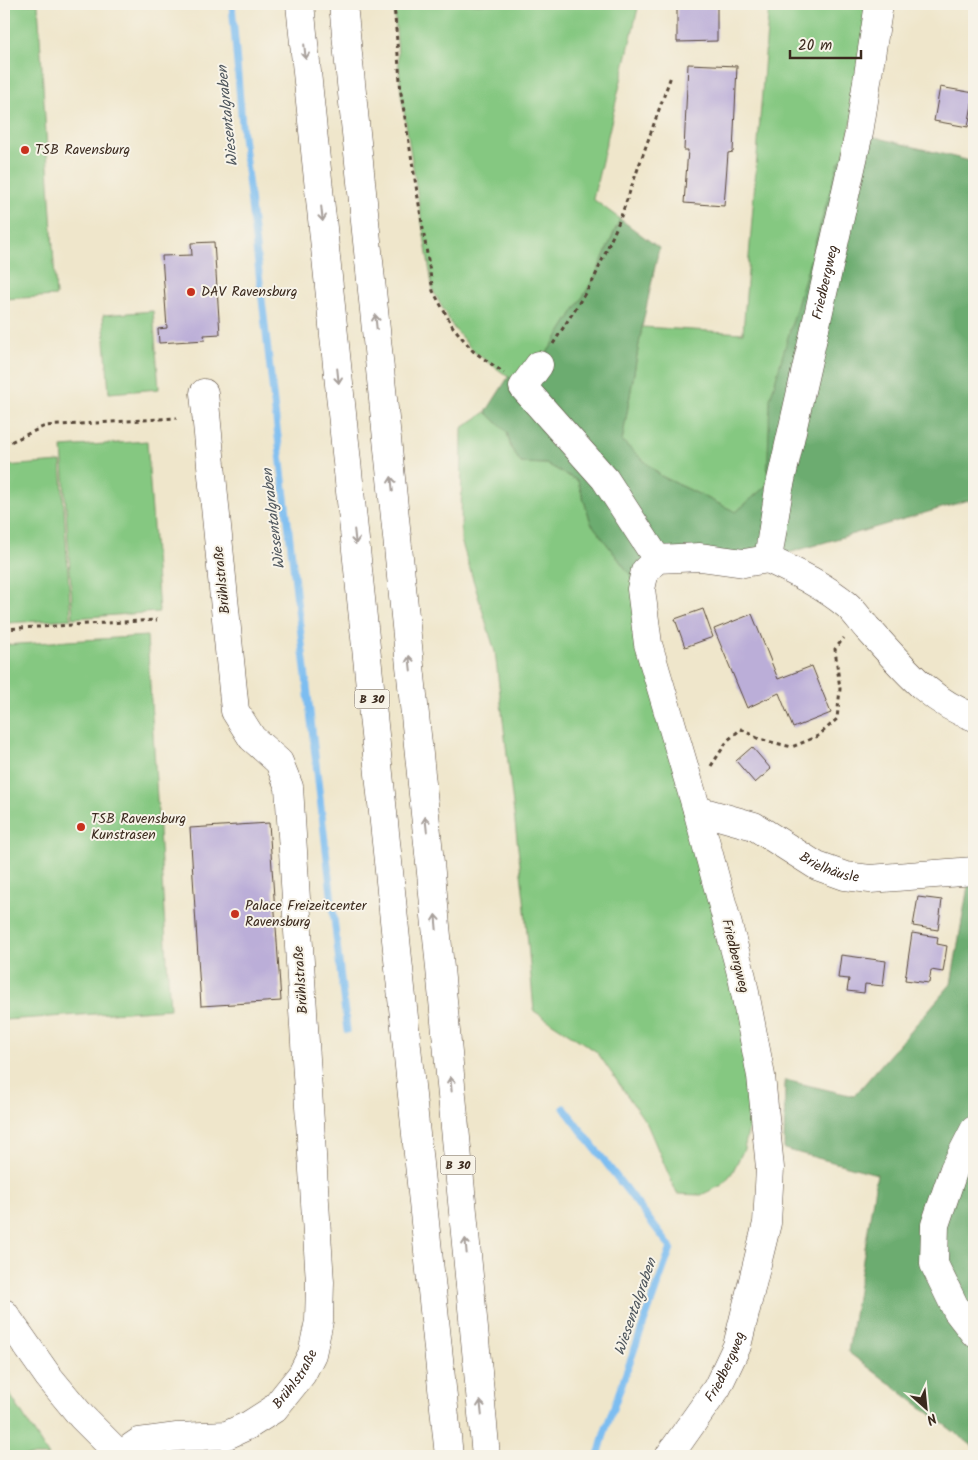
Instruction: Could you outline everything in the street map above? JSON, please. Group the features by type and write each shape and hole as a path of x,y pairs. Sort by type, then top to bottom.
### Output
{"main road":[{"name":"B 30","path":"300,4 449,1456"},
{"name":"B 30","path":"343,4 431,873 486,1456"},
{"name":"Friedbergweg","path":"768,559 779,489 859,133 880,4"},
{"path":"539,365 522,386 605,478 657,559 700,557 744,564 768,559 819,584 848,606 902,666 932,695 954,709 974,717"},
{"name":"Brühlstraße","path":"4,1312 48,1376 82,1416 121,1455 139,1442 177,1437 227,1435 249,1425 274,1409 302,1374 312,1354 319,1321 320,1282 289,787 279,762 252,738 235,711 204,393"},
{"name":"Friedbergweg","path":"657,559 645,571 642,589 648,644 742,977 761,1076 770,1168 768,1223 737,1346 716,1388 670,1456"},
{"name":"Brielhäusle","path":"694,803 754,826 816,866 845,876 870,878 974,871"},
{"path":"974,1130 954,1169 935,1225 934,1264 957,1311 974,1333"}],"path":[{"path":"394,4 401,93 433,291 453,327 473,351 509,376"},
{"path":"539,365 594,279 620,219 671,76"},
{"path":"4,445 45,426 177,418"},
{"path":"4,629 157,620"},
{"path":"694,803 728,740 741,729 759,739 792,747 818,736 837,719 840,689 835,649 844,638 863,623"}],"green space":[{"name":"TSB Ravensburg","path":"4,4 38,4 56,296 4,299"},
{"path":"394,4 639,4 593,199 620,219 594,279 562,330 539,365 514,381 473,351 453,327 433,291 401,93"},
{"path":"769,4 879,4 767,485 736,512 661,476 622,441 642,327 743,333"},
{"path":"859,133 974,162 974,512 969,500 768,559 679,559 641,589 591,523 578,481 547,464 521,463 511,448 507,432 486,412 509,376 514,381 539,365 594,279 620,219 659,248 642,327 622,441 661,476 736,512 767,485 770,399 838,164"},
{"path":"153,311 159,389 109,393 103,315"},
{"path":"486,412 507,432 511,448 521,463 547,464 578,481 591,523 641,589 761,1076 744,1149 732,1173 722,1185 701,1195 677,1194 647,1124 597,1052 534,1011 524,899 495,652 461,540 462,428"},
{"path":"147,441 159,612 73,618 62,447"},
{"path":"61,462 71,619 7,623 4,580 4,466"},
{"name":"TSB Ravensburg Kunstrasen","path":"147,636 170,1009 4,1020 4,645"},
{"path":"974,876 974,1114 966,1127 974,1135 974,1447 848,1352 877,1174 784,1149 785,1080 854,1096 951,984 969,880"},
{"path":"4,1385 49,1456 4,1456"}],"building":[{"path":"677,4 717,4 717,41 677,42"},
{"path":"688,64 737,66 733,152 728,153 724,206 684,203 688,150 684,150"},
{"path":"940,87 974,93 968,127 934,121"},
{"name":"DAV Ravensburg","path":"214,242 220,334 204,335 205,340 159,343 158,329 167,328 162,256 192,255 191,243"},
{"path":"703,609 713,637 685,647 675,619"},
{"path":"752,614 778,679 812,666 831,713 793,728 779,693 747,708 714,629"},
{"path":"752,747 771,769 755,783 736,761"},
{"name":"Palace Freizeitcenter Ravensburg","path":"269,823 281,1001 201,1006 190,828"},
{"path":"918,897 942,900 938,930 913,926"},
{"path":"912,933 938,937 937,944 947,946 943,972 931,970 929,983 905,980"},
{"path":"841,955 886,961 883,986 865,984 864,993 847,991 849,979 838,978"}],"waterway":[{"name":"Wiesentalgraben","path":"232,4 243,136 347,1030"},
{"name":"Wiesentalgraben","path":"564,1108 671,1248 605,1431 598,1456"}],"place":[{"name":"TSB Ravensburg","path":"25,150"},
{"name":"DAV Ravensburg","path":"191,292"},
{"name":"TSB Ravensburg Kunstrasen","path":"81,827"},
{"name":"Palace Freizeitcenter Ravensburg","path":"235,914"}]}
